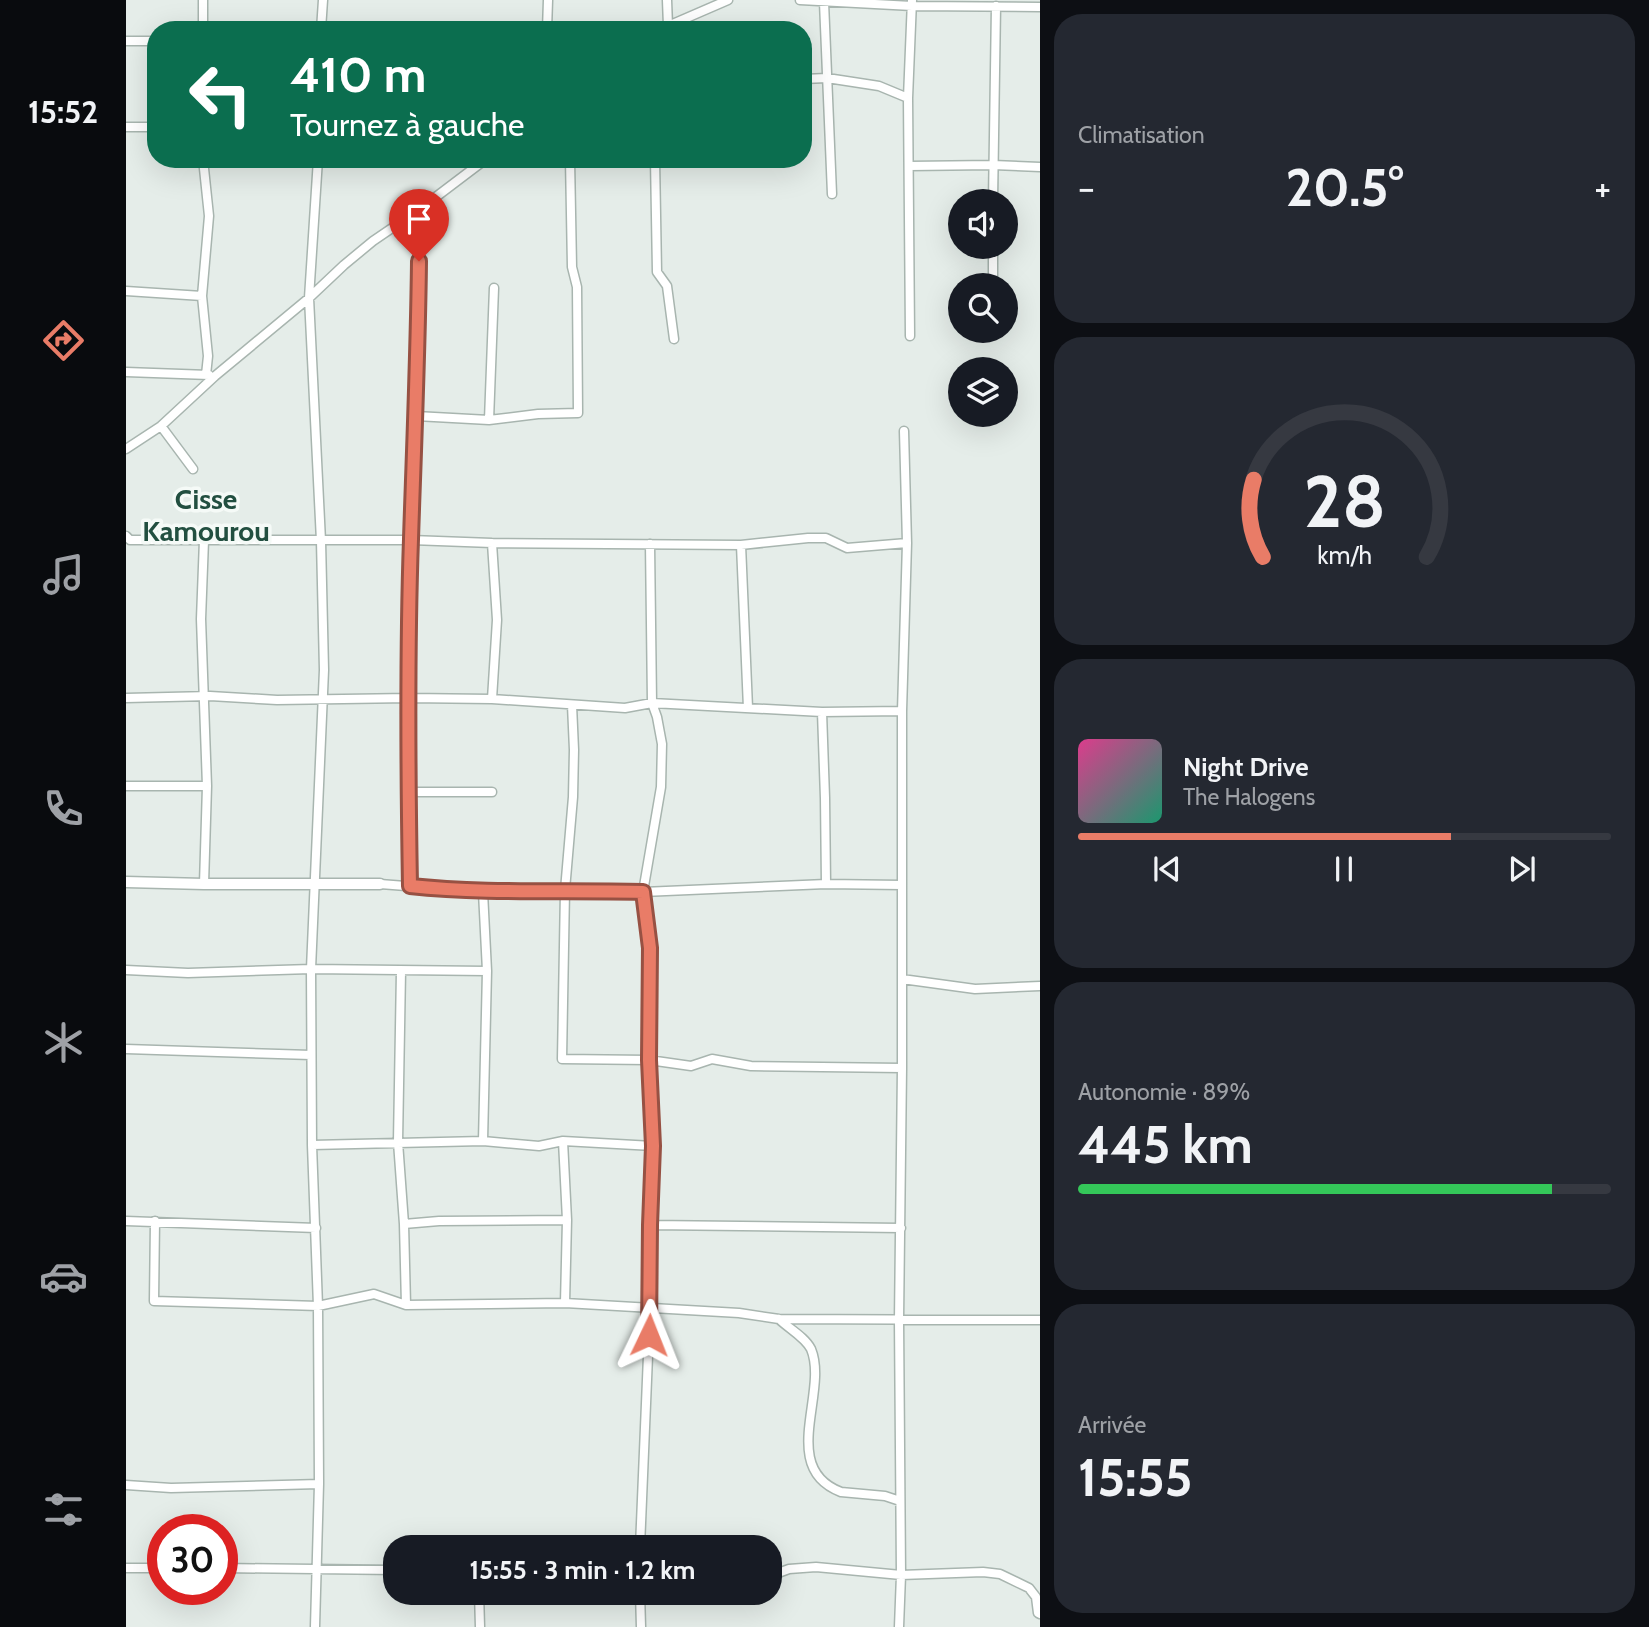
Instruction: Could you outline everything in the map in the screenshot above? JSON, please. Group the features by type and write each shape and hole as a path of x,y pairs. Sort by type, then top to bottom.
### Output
{"street":[{"path":"203,0 203,21"},
{"path":"322,21 323,0"},
{"path":"547,21 548,0"},
{"path":"666,21 667,0"},
{"path":"682,21 728,0"},
{"path":"800,0 1040,7"},
{"path":"824,2 832,194"},
{"path":"910,336 908,97 912,3"},
{"path":"993,189 996,6"},
{"path":"126,41 147,41"},
{"path":"812,79 827,78 879,86 908,97"},
{"path":"126,127 147,127"},
{"path":"908,166 1040,167"},
{"path":"204,168 209,216 202,296 211,376"},
{"path":"315,1627 319,1484 318,1306 312,1145 311,969 324,670 321,541 309,298 317,168"},
{"path":"126,449 161,426 211,376 309,298 373,241 474,168"},
{"path":"416,416 489,420 538,414 578,413 578,287 572,267 570,168"},
{"path":"655,168 657,272 667,286 674,339"},
{"path":"410,886 408,792 411,540 420,209"},
{"path":"489,420 494,288"},
{"path":"126,291 202,296"},
{"path":"126,372 211,376"},
{"path":"161,426 192,469"},
{"path":"899,1627 902,711 907,543 904,431"},
{"path":"126,536 130,540 411,540 741,545 826,538 847,548 907,543"},
{"path":"204,540 201,619 207,786 204,884"},
{"path":"492,543 498,620 492,699"},
{"path":"641,1535 650,1308 653,1146 649,1060 650,948 643,892 661,788 662,744 652,703 650,544"},
{"path":"741,545 748,708"},
{"path":"126,698 203,696 277,701 492,699 625,708 652,703 822,712 902,711"},
{"path":"572,705 573,797 565,890 562,1059 649,1060 691,1066 712,1059 751,1066 902,1068"},
{"path":"822,712 826,884"},
{"path":"126,786 207,786"},
{"path":"408,792 492,792"},
{"path":"126,883 380,884 483,892 643,892 826,884 902,885"},
{"path":"482,1141 487,971 483,892"},
{"path":"126,970 188,973 311,969 487,971"},
{"path":"401,971 398,1142 406,1305"},
{"path":"902,979 975,989 1040,986"},
{"path":"126,1049 311,1055"},
{"path":"312,1145 482,1141 539,1146 564,1141 653,1146"},
{"path":"564,1141 567,1220 565,1303"},
{"path":"404,1224 439,1221 567,1220"},
{"path":"126,1221 316,1228"},
{"path":"155,1221 154,1301 318,1306 374,1294 406,1305 565,1303 739,1313 779,1320 1040,1320"},
{"path":"650,1225 901,1228"},
{"path":"779,1320 811,1349 815,1381 808,1443 817,1475 841,1492 885,1496 900,1501"},
{"path":"126,1485 171,1489 319,1484"},
{"path":"782,1572 816,1567 901,1575 983,1572 1000,1574 1029,1588 1036,1597 1040,1615"},
{"path":"126,1568 147,1568"},
{"path":"238,1568 383,1570"},
{"path":"480,1605 480,1627"},
{"path":"640,1605 641,1627"}],"district":[{"name":"Cisse Kamourou","path":"206,515"}],"route":[{"path":"419,261 411,540 408,792 410,886 483,892 643,892 650,948 649,1060 653,1146 649,1335"}]}
